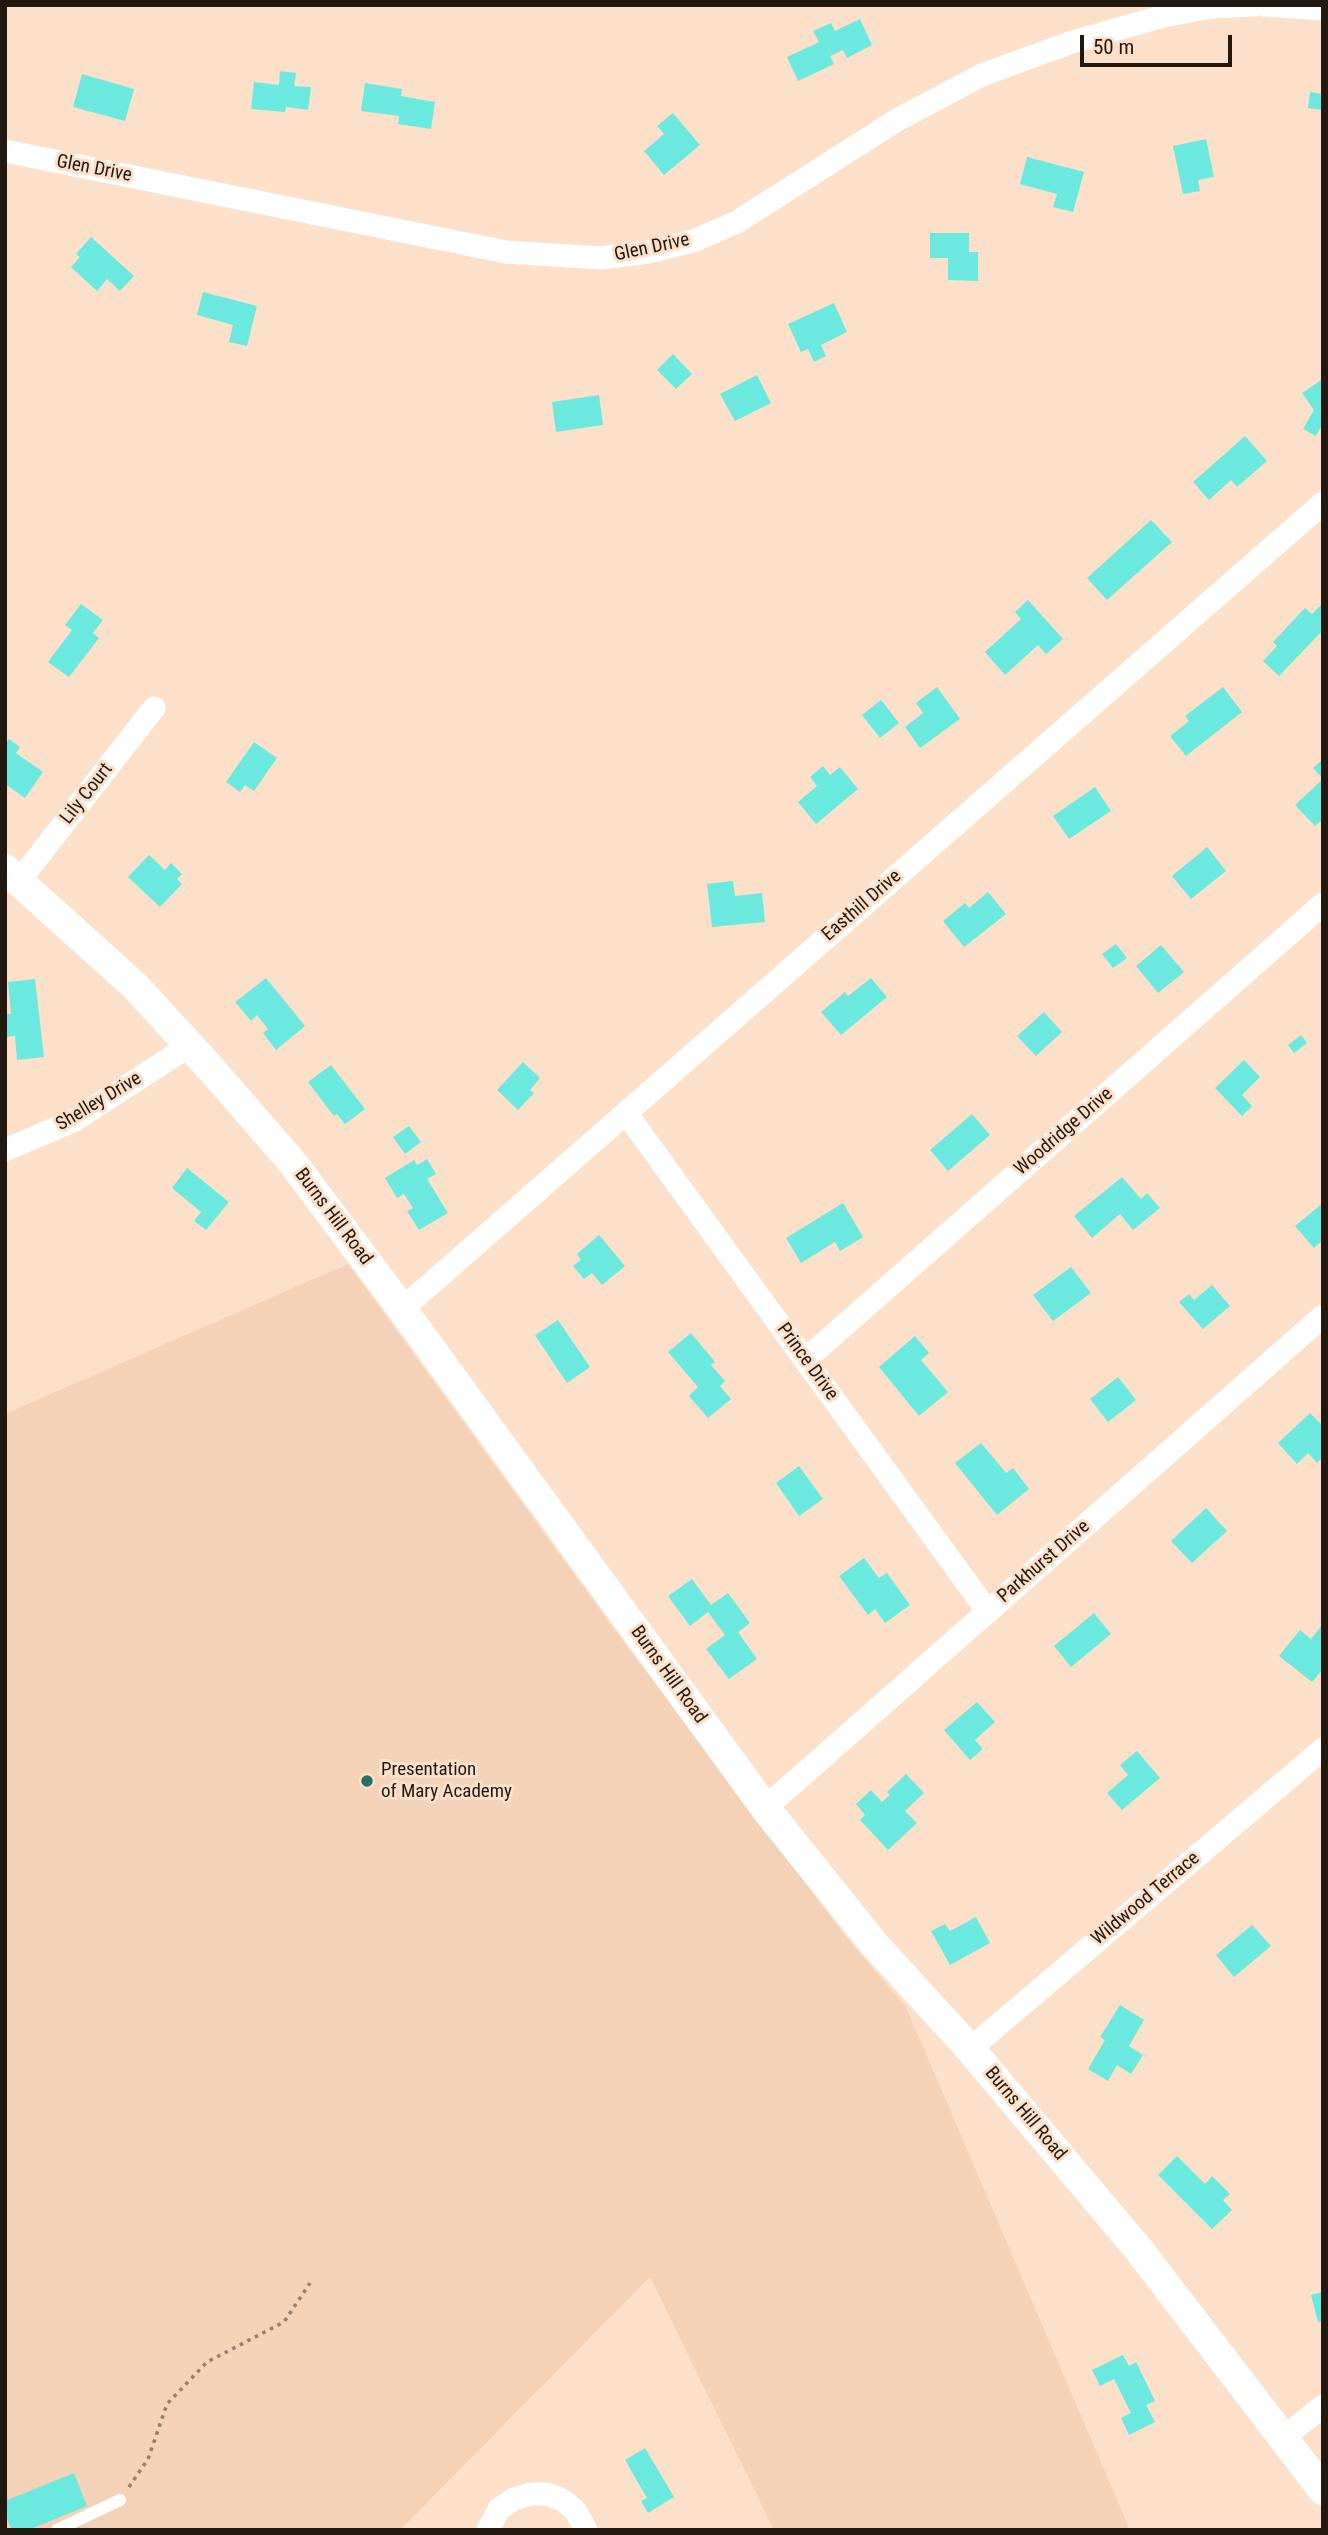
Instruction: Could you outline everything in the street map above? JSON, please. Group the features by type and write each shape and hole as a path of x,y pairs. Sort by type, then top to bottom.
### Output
{"street":[{"name":"Glen Drive","path":"5,151 506,252 601,258 648,253 693,241 737,222 897,120 982,75 1072,42 1152,19 1211,7 1254,5"},
{"path":"1264,5 1323,9"},
{"name":"Easthill Drive","path":"402,1309 1323,503"},
{"name":"Lily Court","path":"13,874 154,708"},
{"name":"Burns Hill Road","path":"13,874 118,969 292,1162 765,1808 874,1944 970,2049 1139,2250 1323,2490"},
{"name":"Woodridge Drive","path":"805,1360 1323,904"},
{"name":"Shelley Drive","path":"5,1150 73,1121 189,1046"},
{"name":"Prince Drive","path":"626,1113 988,1612"},
{"name":"Parkhurst Drive","path":"765,1808 1323,1316"},
{"name":"Wildwood Terrace","path":"970,2049 1323,1749"},
{"path":"1283,2438 1323,2406"},
{"path":"488,2530 499,2510 514,2499 531,2494 547,2494 562,2500 575,2510 586,2530"}],"lane":[{"path":"57,2530 120,2500"}],"path":[{"path":"120,2500 148,2459 167,2404 207,2362 284,2322 310,2283"}],"shaded area":[{"name":"Presentation of Mary Academy","path":"348,1264 611,1625 846,1937 906,2007 1130,2530 774,2530 650,2277 400,2530 5,2530 5,1414"}],"building":[{"path":"860,19 872,45 847,58 843,50 830,56 834,64 798,81 787,57 819,42 813,31 831,23 835,31"},
{"path":"280,71 296,73 294,86 311,87 308,110 286,107 285,112 251,109 254,82 279,85"},
{"path":"82,74 134,89 125,121 73,107"},
{"path":"365,83 402,89 401,96 435,102 431,129 398,124 399,116 361,111"},
{"path":"1310,92 1323,94 1323,110 1308,108"},
{"path":"673,113 700,145 664,175 644,151 664,134 657,126"},
{"path":"1206,139 1214,177 1198,180 1200,191 1183,194 1173,146"},
{"path":"1027,157 1084,172 1073,212 1053,207 1057,194 1020,184"},
{"path":"930,233 969,233 969,252 978,252 978,281 948,280 948,258 930,258"},
{"path":"91,237 134,276 120,291 107,279 97,291 71,267 80,257 76,254"},
{"path":"203,292 257,306 247,346 229,342 233,325 197,315"},
{"path":"834,303 847,332 821,345 826,356 814,362 808,349 801,352 788,324"},
{"path":"673,354 692,374 676,389 657,370"},
{"path":"757,375 771,403 735,421 720,394"},
{"path":"1323,379 1323,423 1316,436 1303,429 1314,410 1302,393"},
{"path":"599,395 603,425 556,432 552,402"},
{"path":"1245,436 1267,461 1237,487 1231,480 1209,500 1193,482"},
{"path":"1151,520 1172,542 1107,600 1087,578"},
{"path":"1028,600 1063,639 1046,654 1038,645 1005,675 985,652 1021,619 1015,612"},
{"path":"1323,603 1323,630 1279,676 1263,661 1277,646 1273,642 1305,608 1312,614"},
{"path":"81,604 103,620 93,633 99,638 69,677 48,662 72,630 65,625"},
{"path":"937,687 960,719 920,748 905,727 923,713 916,703"},
{"path":"1223,687 1242,712 1186,756 1170,736 1189,721 1185,716"},
{"path":"881,700 899,723 880,738 862,715"},
{"path":"9,739 20,747 16,753 43,772 25,798 5,784 5,744"},
{"path":"254,742 277,758 254,791 245,785 240,792 226,782"},
{"path":"1323,759 1323,779 1313,768"},
{"path":"823,766 830,775 840,767 858,789 816,824 798,802 817,786 810,777"},
{"path":"1323,779 1323,819 1315,826 1295,805"},
{"path":"1095,787 1111,811 1069,839 1053,816"},
{"path":"1207,847 1226,871 1191,899 1172,876"},
{"path":"149,855 165,870 171,863 182,874 177,879 182,884 160,907 128,877"},
{"path":"733,881 735,896 762,893 765,922 712,927 707,884"},
{"path":"988,892 1006,914 964,947 943,921 965,903 969,908"},
{"path":"1116,944 1127,958 1113,968 1102,954"},
{"path":"1161,945 1184,972 1158,993 1136,966"},
{"path":"266,978 305,1026 276,1050 263,1033 268,1029 257,1015 251,1021 235,1002"},
{"path":"871,978 887,997 841,1035 821,1012 845,992 848,996"},
{"path":"35,979 44,1057 17,1060 15,1036 5,1037 5,1014 11,1014 8,982"},
{"path":"1044,1012 1062,1032 1036,1056 1017,1036"},
{"path":"1301,1035 1307,1043 1294,1053 1288,1045"},
{"path":"1244,1060 1260,1077 1242,1095 1252,1106 1242,1116 1215,1088"},
{"path":"523,1062 540,1078 530,1090 534,1093 518,1110 497,1090"},
{"path":"331,1065 365,1109 345,1124 337,1114 334,1116 308,1082"},
{"path":"972,1114 990,1135 948,1171 930,1150"},
{"path":"409,1126 421,1142 405,1154 393,1137"},
{"path":"427,1159 436,1174 427,1179 448,1213 419,1230 407,1211 413,1208 404,1194 397,1198 385,1178 414,1160 417,1165"},
{"path":"187,1168 229,1202 206,1230 194,1221 201,1212 172,1188"},
{"path":"1122,1177 1141,1199 1147,1193 1160,1208 1133,1230 1120,1214 1092,1238 1074,1216"},
{"path":"843,1203 863,1237 840,1251 835,1242 801,1263 786,1238"},
{"path":"1323,1203 1323,1240 1314,1248 1295,1226"},
{"path":"599,1235 625,1266 602,1285 592,1273 584,1279 573,1266 581,1260 577,1254"},
{"path":"1071,1267 1091,1293 1053,1321 1033,1295"},
{"path":"1212,1285 1230,1306 1203,1329 1179,1302 1189,1294 1194,1300"},
{"path":"558,1320 590,1367 567,1383 535,1335"},
{"path":"691,1333 715,1362 711,1365 725,1381 720,1386 731,1399 708,1418 689,1396 698,1387 668,1352"},
{"path":"915,1336 929,1353 921,1360 948,1392 919,1416 879,1367"},
{"path":"1118,1377 1136,1400 1108,1422 1090,1399"},
{"path":"1310,1413 1323,1426 1323,1457 1317,1463 1308,1453 1297,1464 1278,1443"},
{"path":"981,1443 1006,1473 1013,1468 1029,1489 997,1515 955,1463"},
{"path":"799,1466 823,1499 799,1516 776,1483"},
{"path":"1206,1508 1227,1531 1192,1563 1171,1541"},
{"path":"864,1558 879,1578 887,1573 910,1605 885,1623 875,1609 868,1615 839,1576"},
{"path":"692,1579 711,1605 728,1593 750,1623 738,1632 757,1659 729,1679 706,1649 725,1635 708,1612 690,1626 668,1596"},
{"path":"1094,1613 1111,1634 1071,1667 1054,1646"},
{"path":"1323,1624 1323,1669 1312,1682 1279,1656 1300,1630 1311,1639"},
{"path":"977,1702 995,1722 975,1740 983,1749 970,1760 944,1730"},
{"path":"1137,1751 1160,1778 1122,1810 1107,1793 1128,1775 1120,1765"},
{"path":"906,1774 924,1793 905,1811 917,1823 888,1850 860,1820 865,1815 856,1804 871,1790 882,1802 890,1795 887,1792"},
{"path":"976,1917 990,1943 950,1965 931,1931 945,1924 950,1931"},
{"path":"1252,1925 1271,1946 1234,1977 1216,1955"},
{"path":"1120,2005 1144,2020 1129,2046 1143,2055 1131,2074 1117,2065 1108,2081 1088,2069 1105,2040 1100,2037"},
{"path":"1177,2156 1205,2184 1212,2176 1230,2194 1223,2200 1232,2210 1212,2229 1158,2175"},
{"path":"1323,2292 1323,2321 1318,2322 1311,2295"},
{"path":"1123,2355 1129,2366 1136,2362 1155,2401 1146,2405 1155,2422 1129,2435 1121,2418 1131,2413 1114,2379 1100,2386 1092,2370"},
{"path":"645,2448 674,2497 648,2513 641,2501 647,2498 625,2460"},
{"path":"74,2473 87,2506 28,2530 12,2530 5,2514 5,2501"}],"place":[{"name":"Presentation of Mary Academy","path":"367,1781"}]}
